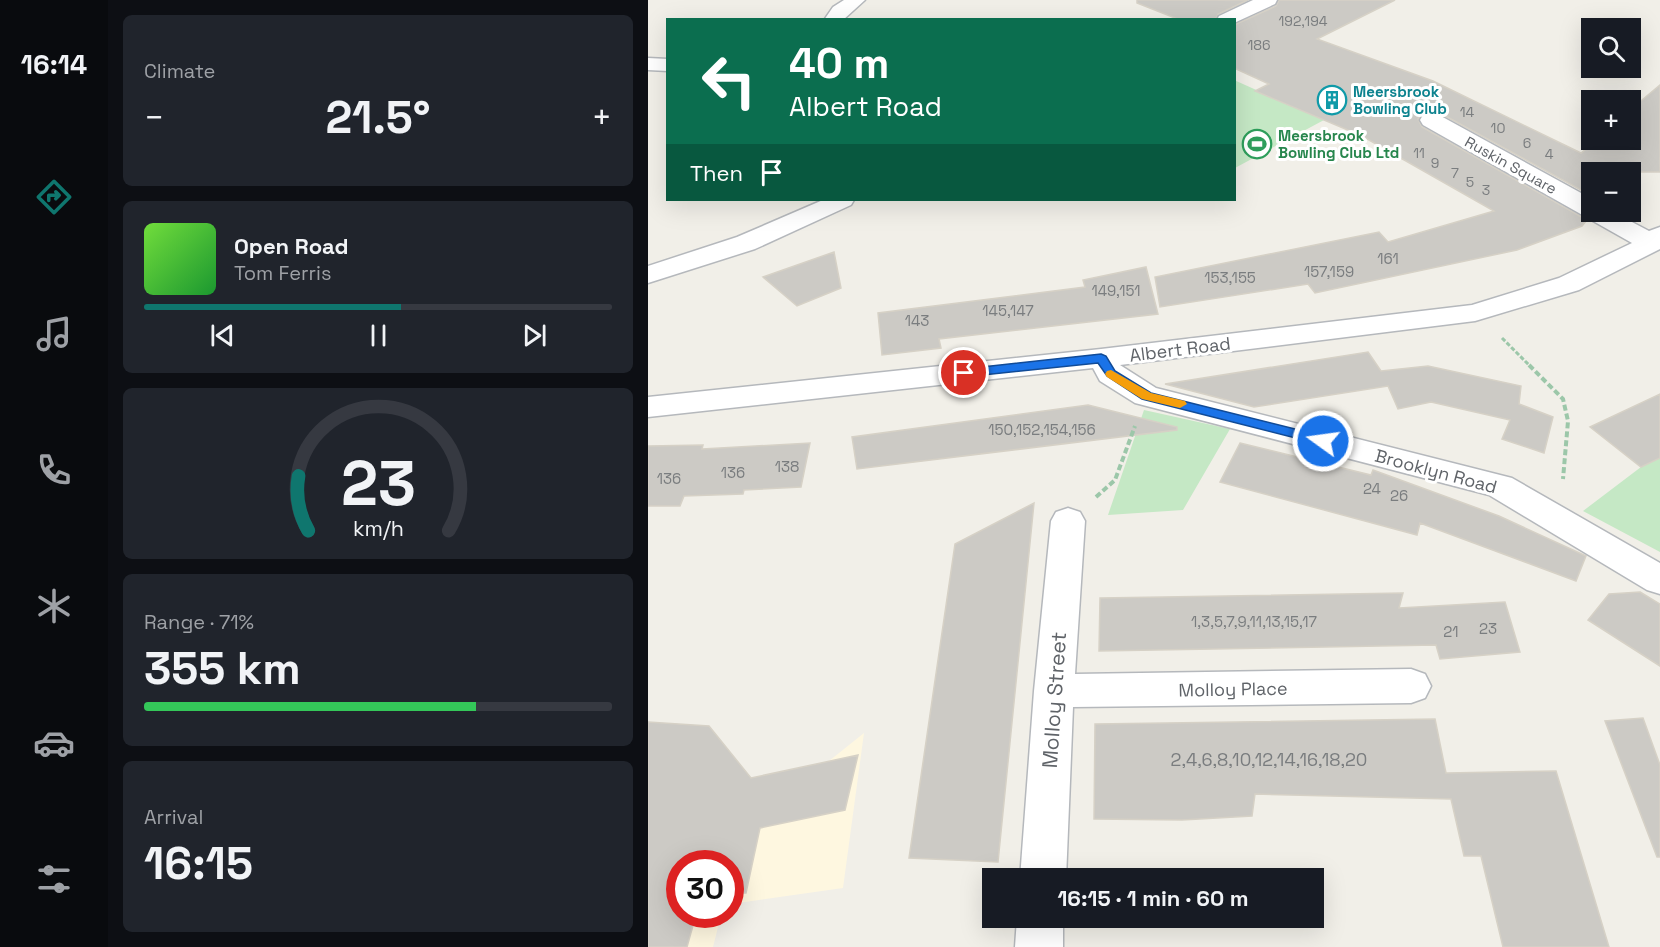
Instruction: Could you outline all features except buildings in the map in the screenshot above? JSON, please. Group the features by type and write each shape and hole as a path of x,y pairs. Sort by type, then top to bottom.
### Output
{"street":[{"path":"835,18 840,11 856,0"},
{"path":"1230,18 1268,0"},
{"path":"648,64 666,65"},
{"name":"Ruskin Square","path":"1431,120 1581,203"},
{"path":"648,275 746,243 840,201"},
{"name":"Ruskin Square","path":"1619,222 1656,239"},
{"name":"Albert Road","path":"648,407 1101,358 1475,313 1569,285 1656,239"},
{"name":"Brooklyn Road","path":"1101,358 1111,374 1146,396 1500,486 1660,580"},
{"name":"Molloy Street","path":"1044,868 1054,691 1068,521"},
{"name":"Molloy Place","path":"1054,691 1411,686"},
{"path":"1039,947 1040,928"}],"path":[{"path":"1475,313 1563,399 1568,421 1560,521"},
{"path":"1068,521 1115,480 1146,396"}],"shaded area":[{"path":"648,722 709,726 737,761 732,782 829,761 864,733 843,888 744,902 744,850 666,850 666,928 718,928 713,947 648,947"}],"green space":[{"name":"Meersbrook Bowling Club Ltd","path":"1236,81 1324,120 1236,167"},
{"path":"1144,410 1230,429 1183,510 1108,515"},
{"path":"1660,458 1660,552 1583,511 1641,467"}],"slow traffic":[{"path":"1111,374 1146,396 1180,404"}],"place":[{"name":"Meersbrook Bowling Club","path":"1332,100"},
{"name":"Meersbrook Bowling Club Ltd","path":"1257,144"}],"route":[{"path":"964,373 1101,358 1111,374 1146,396 1323,441"}]}
